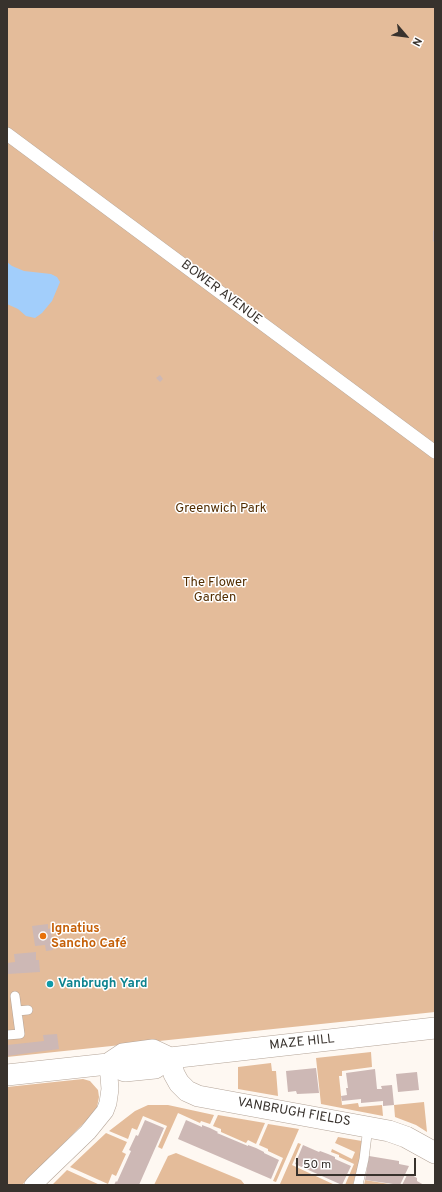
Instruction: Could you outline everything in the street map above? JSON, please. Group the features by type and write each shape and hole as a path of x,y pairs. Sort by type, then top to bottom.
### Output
{"street":[{"name":"BOWER AVENUE","path":"7,134 435,452"},
{"name":"MAZE HILL","path":"7,1075 108,1064 123,1054 154,1050 170,1058 435,1028"},
{"name":"VANBRUGH FIELDS","path":"170,1058 174,1074 179,1083 187,1091 198,1096 389,1131 406,1137 435,1154"},
{"path":"33,1185 88,1132 105,1111 110,1089 108,1064"}],"lane":[{"path":"7,1035 20,1034 15,996"},
{"path":"17,1011 28,1010"},
{"path":"358,1185 364,1159 368,1126"}],"green space":[{"name":"Greenwich Park","path":"7,7 435,7 435,1012 7,1057"},
{"path":"371,1052 372,1067 342,1071 342,1076 339,1076 342,1105 358,1103 359,1107 382,1105 383,1116 321,1104 316,1058"},
{"path":"271,1063 272,1071 276,1071 278,1096 238,1089 238,1067"},
{"path":"83,1079 90,1081 98,1090 99,1097 97,1107 91,1116 22,1185 7,1185 7,1087"},
{"path":"424,1102 427,1132 416,1125 395,1117 394,1105"},
{"path":"148,1105 168,1105 214,1115 210,1124 201,1121 200,1123 178,1113 162,1149 158,1147 167,1126 143,1116 137,1130 132,1128 128,1139 109,1131 135,1111"},
{"path":"218,1115 265,1123 256,1144 248,1140 246,1143 221,1132 221,1129 213,1126"},
{"path":"268,1124 299,1129 276,1182 273,1181 283,1158 259,1145"},
{"path":"106,1133 127,1142 122,1152 126,1154 116,1176 112,1174 108,1184 70,1167"},
{"path":"338,1137 362,1141 362,1150 353,1185 345,1185 354,1164 331,1152 332,1149 352,1159 355,1152 335,1143"},
{"path":"298,1143 301,1144 292,1165 335,1185 280,1184"},
{"path":"176,1153 241,1180 245,1185 154,1185 168,1156"},
{"path":"67,1170 100,1185 52,1185"},
{"path":"365,1180 395,1185 364,1185"}],"water":[{"path":"7,262 24,271 51,274 57,277 60,282 52,301 42,313 35,318 26,316 18,309 7,304"}],"building":[{"path":"435,229 435,243 433,241 433,231"},
{"path":"160,375 163,379 160,382 156,378"},
{"path":"48,924 48,929 51,928 53,950 46,951 45,945 35,946 32,926"},
{"path":"36,952 36,960 39,960 40,972 8,974 7,963 15,962 14,954"},
{"path":"57,1034 59,1049 7,1056 7,1045 44,1041 43,1035"},
{"path":"316,1068 319,1093 297,1094 296,1091 288,1092 286,1071"},
{"path":"375,1069 377,1089 382,1089 381,1086 392,1085 394,1105 383,1106 383,1101 361,1103 361,1099 342,1101 341,1096 347,1095 346,1088 348,1088 346,1073"},
{"path":"417,1072 419,1090 398,1092 396,1074"},
{"path":"145,1120 164,1128 139,1185 114,1185 116,1181 117,1182 131,1151 129,1150 136,1135 138,1136"},
{"path":"186,1120 202,1127 202,1125 210,1128 218,1132 217,1133 256,1148 279,1160 271,1179 178,1139"},
{"path":"303,1145 335,1157 335,1159 351,1166 342,1185 295,1164"},
{"path":"369,1156 399,1161 399,1164 409,1166 400,1185 365,1180"},
{"path":"410,1174 424,1185 402,1185 407,1175 409,1176"}],"place":[{"name":"Ignatius Sancho Café","path":"43,936"},
{"name":"Vanbrugh Yard","path":"50,984"}],"park label":[{"name":"The Flower Garden","path":"215,590"}]}
